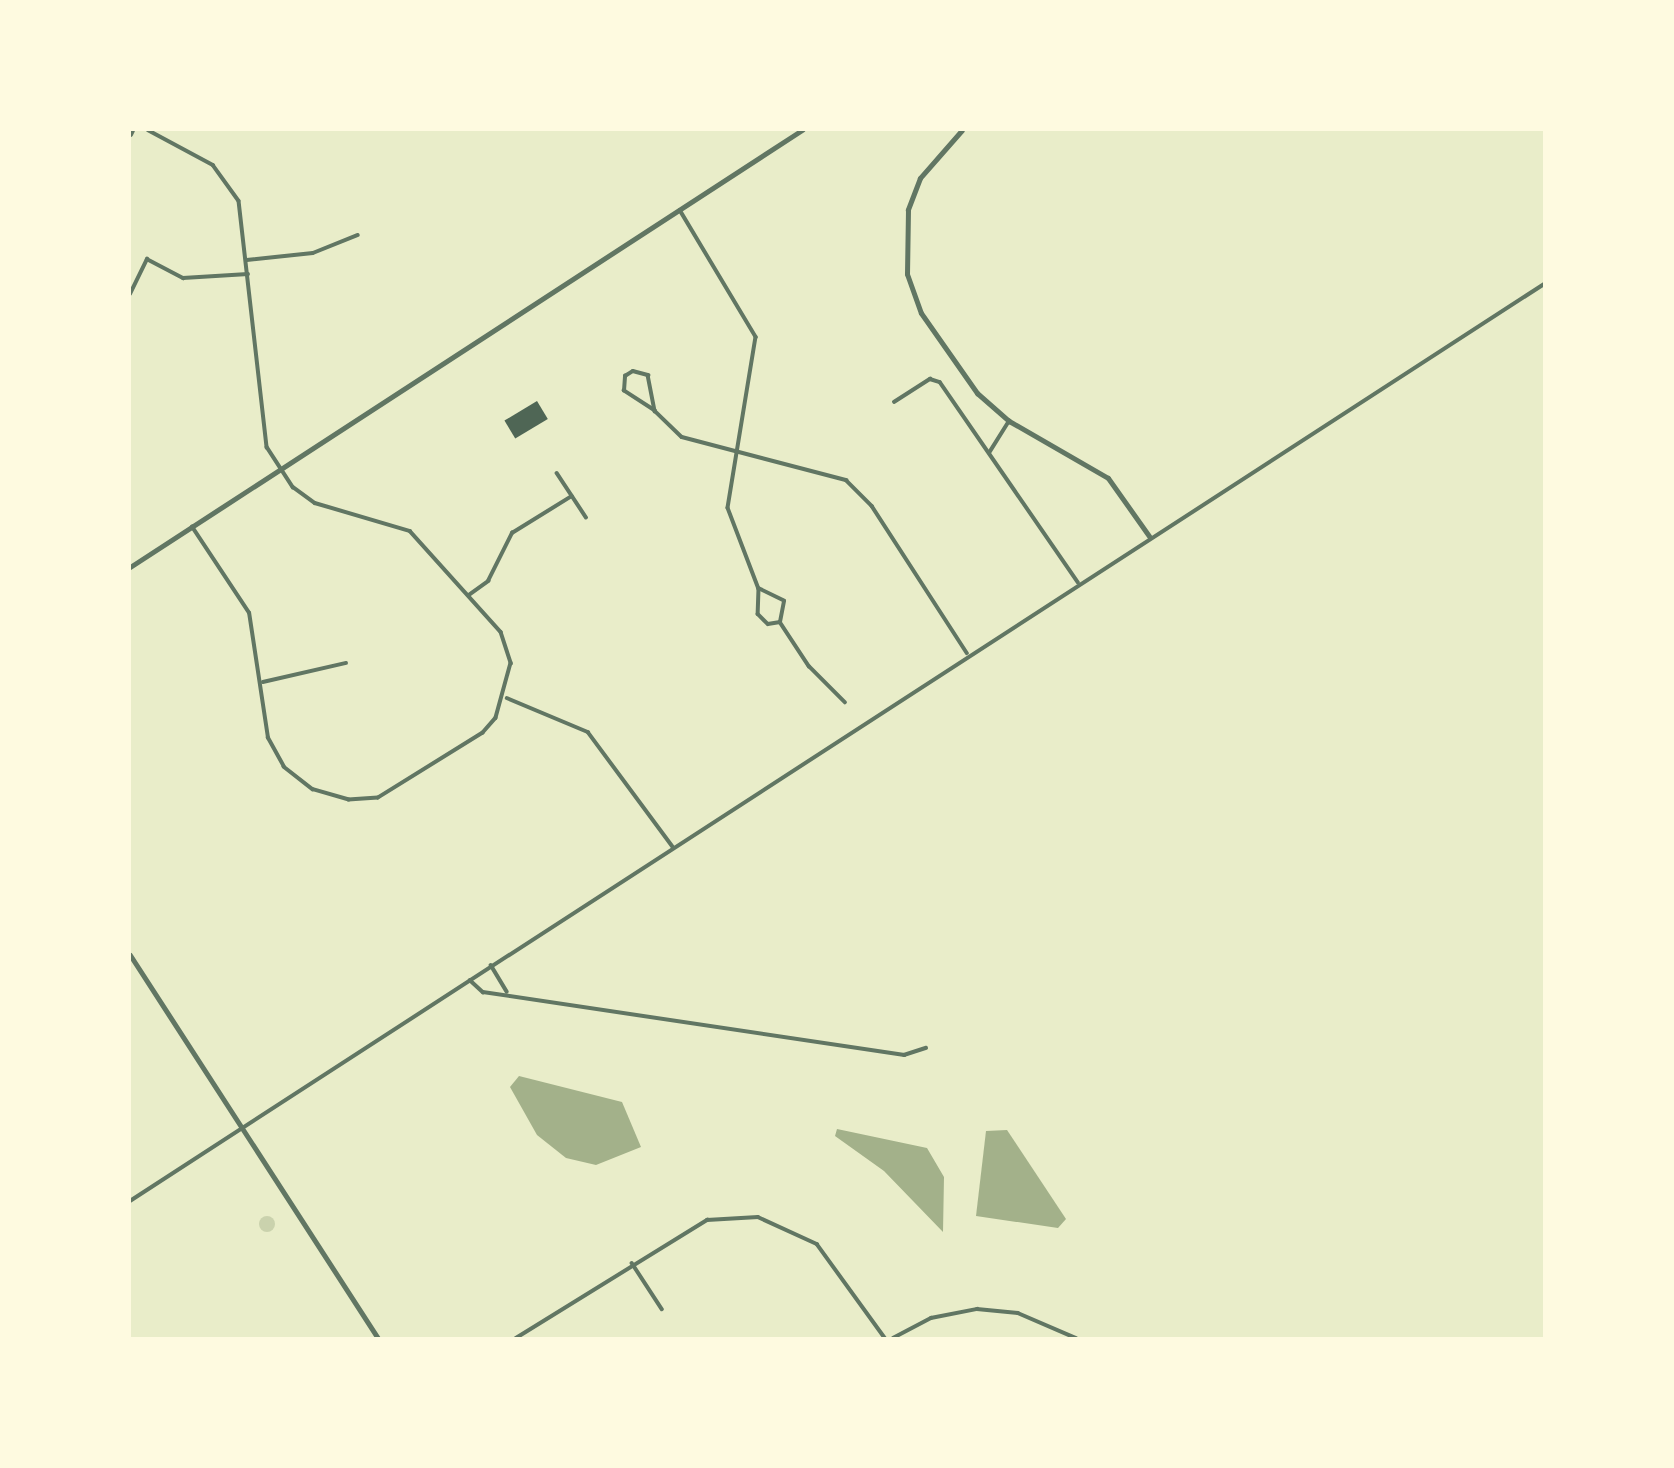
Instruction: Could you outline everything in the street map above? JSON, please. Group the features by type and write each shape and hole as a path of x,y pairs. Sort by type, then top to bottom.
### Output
{"street":[{"path":"148,130 228,179 239,201 247,260 261,426 280,468 316,503 410,531 501,632 511,663 507,698 483,733 403,786 378,798 349,800 313,790 284,767 268,738 263,682 249,613 192,527"},
{"path":"130,567 803,130"},
{"path":"962,130 920,178 903,243 907,274 943,348 977,393 1009,421 1108,478 1149,536"},
{"path":"680,210 755,330 756,359 728,508 759,589 762,620 780,622"},
{"path":"247,260 313,253 358,235"},
{"path":"130,294 147,259 183,278 248,275"},
{"path":"130,1201 1078,582 1545,284"},
{"path":"655,411 652,381 633,370 625,376 624,391 655,411 681,438 832,474 860,492 967,654"},
{"path":"894,402 935,379 1078,582"},
{"path":"989,453 1009,421"},
{"path":"557,473 586,517"},
{"path":"469,595 488,580 512,533 572,496"},
{"path":"759,589 784,601 780,622 809,666 845,702"},
{"path":"263,682 346,663"},
{"path":"507,698 587,732 673,848"},
{"path":"130,955 378,1339"},
{"path":"491,965 507,992"},
{"path":"469,979 483,992 507,992 904,1055 926,1048"},
{"path":"516,1339 632,1263 708,1220 758,1217 817,1244 885,1339"},
{"path":"632,1263 662,1309"},
{"path":"893,1339 932,1318 977,1309 1018,1312 1076,1339"}],"shaded area":[{"path":"519,1076 622,1102 641,1147 596,1165 566,1158 537,1135 510,1087"},
{"path":"837,1129 927,1148 944,1177 943,1232 884,1171 835,1136"},
{"path":"1007,1130 1066,1219 1058,1228 976,1216 986,1131"},
{"path":"264,1216 270,1216 275,1224 273,1230 264,1232 259,1227 259,1221"}],"building":[{"path":"537,401 548,419 515,439 504,421"}]}
